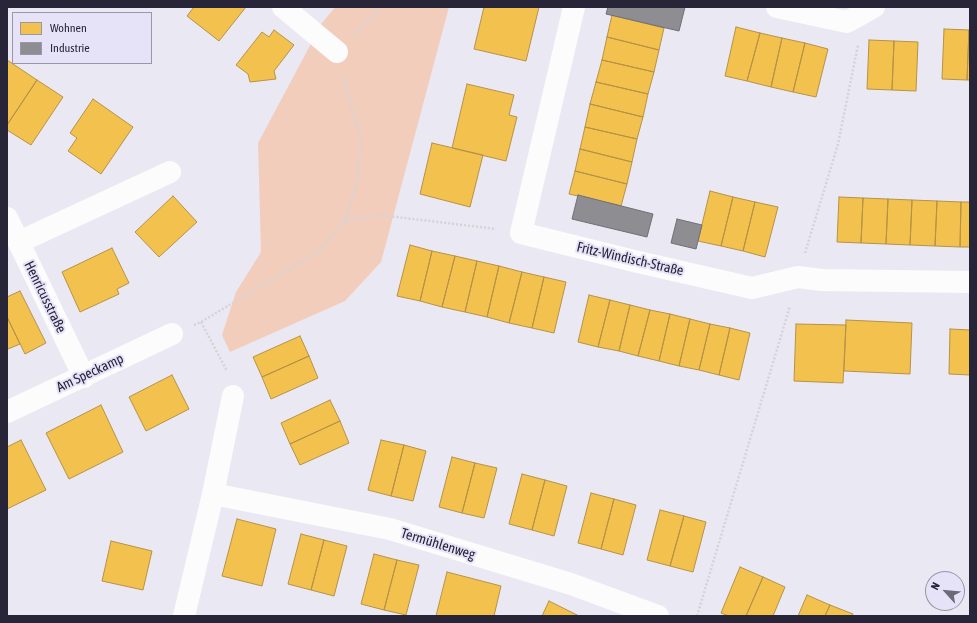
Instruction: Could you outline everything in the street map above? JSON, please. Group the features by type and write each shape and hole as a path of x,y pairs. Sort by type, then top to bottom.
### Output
{"street":[{"path":"283,7 337,52"},
{"path":"521,232 574,7"},
{"path":"777,7 847,22 869,10"},
{"path":"19,242 170,172"},
{"name":"Henricusstraße","path":"7,218 84,377"},
{"name":"Fritz-Windisch-Straße","path":"521,232 638,262 752,288 798,277 822,280 970,282"},
{"name":"Am Speckamp","path":"7,412 84,377 172,334"},
{"path":"184,616 213,494 233,396"},
{"name":"Termühlenweg","path":"213,494 390,529 571,584 658,616"}],"path":[{"path":"172,334 201,322 319,251 345,220 358,180 361,141 337,52 380,7"},
{"path":"697,616 838,144 869,10"},
{"path":"345,220 380,215 521,232"},
{"path":"201,322 226,368 233,396"}],"shaded area":[{"path":"335,7 449,7 381,262 345,301 230,352 222,335 236,292 261,252 258,143 322,23"}],"building: Wohnen":[{"path":"194,7 246,7 219,41 187,16"},
{"path":"484,7 539,7 526,61 474,49"},
{"path":"612,15 664,28 659,50 607,37"},
{"path":"736,27 760,33 747,81 725,76"},
{"path":"944,29 969,30 967,80 942,79"},
{"path":"274,30 294,45 274,71 276,79 250,82 248,74 236,65 262,32 269,37"},
{"path":"969,30 970,80 967,80"},
{"path":"760,33 782,38 771,87 747,81"},
{"path":"607,37 659,50 654,72 602,60"},
{"path":"782,38 805,43 793,92 771,87"},
{"path":"869,40 894,41 892,90 867,89"},
{"path":"894,41 918,42 916,91 892,90"},
{"path":"805,43 828,49 816,97 793,92"},
{"path":"7,60 37,80 7,125"},
{"path":"602,60 654,72 648,94 596,82"},
{"path":"37,80 63,97 31,145 7,130 7,125"},
{"path":"596,82 648,94 643,117 590,104"},
{"path":"467,84 514,95 509,115 517,117 506,161 452,148"},
{"path":"93,99 133,127 101,174 68,151 77,138 70,133"},
{"path":"590,104 643,117 637,139 585,127"},
{"path":"585,127 637,139 632,162 580,149"},
{"path":"432,143 483,155 470,207 420,194"},
{"path":"580,149 632,162 627,184 575,171"},
{"path":"575,171 627,184 621,206 569,194"},
{"path":"710,191 733,197 721,246 698,241"},
{"path":"173,196 197,222 159,257 135,232"},
{"path":"733,197 755,202 743,251 721,246"},
{"path":"839,197 863,198 861,243 837,242"},
{"path":"863,198 888,199 886,244 861,243"},
{"path":"888,199 912,200 910,245 886,244"},
{"path":"912,200 937,201 935,246 910,245"},
{"path":"937,201 961,202 960,247 935,246"},
{"path":"755,202 778,207 765,257 743,251"},
{"path":"961,202 970,202 970,247 960,247"},
{"path":"410,245 432,251 420,301 397,296"},
{"path":"112,248 129,283 117,289 119,294 80,312 62,272"},
{"path":"432,251 455,256 442,307 420,301"},
{"path":"455,256 477,261 465,312 442,307"},
{"path":"477,261 499,266 487,317 465,312"},
{"path":"499,266 522,272 509,323 487,317"},
{"path":"522,272 544,277 532,328 509,323"},
{"path":"544,277 566,282 554,333 532,328"},
{"path":"20,291 46,343 25,354 7,317 7,297"},
{"path":"589,295 610,300 598,347 578,342"},
{"path":"610,300 630,305 619,351 598,347"},
{"path":"630,305 650,310 638,356 619,351"},
{"path":"650,310 670,314 659,361 638,356"},
{"path":"670,314 690,319 679,366 659,361"},
{"path":"7,317 20,344 8,349 7,346"},
{"path":"690,319 710,324 699,370 679,366"},
{"path":"846,320 912,323 910,374 844,371"},
{"path":"710,324 730,328 719,375 699,370"},
{"path":"796,324 846,325 843,383 794,381"},
{"path":"730,328 750,333 739,380 719,375"},
{"path":"950,329 970,330 970,375 949,374"},
{"path":"300,336 309,356 262,377 253,357"},
{"path":"309,356 318,378 271,399 262,377"},
{"path":"172,375 189,409 146,431 129,397"},
{"path":"330,400 340,421 290,444 281,423"},
{"path":"101,405 123,452 69,479 46,433"},
{"path":"340,421 349,443 300,465 290,444"},
{"path":"21,440 46,490 7,509 7,447"},
{"path":"381,440 404,445 391,496 368,490"},
{"path":"404,445 426,451 413,501 391,496"},
{"path":"452,457 475,463 462,513 439,507"},
{"path":"475,463 497,468 484,518 462,513"},
{"path":"522,474 545,480 532,530 509,524"},
{"path":"545,480 567,486 554,536 532,530"},
{"path":"591,493 614,499 601,549 578,543"},
{"path":"614,499 636,505 623,555 601,549"},
{"path":"660,510 684,516 670,566 647,560"},
{"path":"684,516 706,522 693,572 670,566"},
{"path":"237,519 276,529 262,586 222,576"},
{"path":"301,534 324,540 311,590 288,584"},
{"path":"324,540 347,546 334,596 311,590"},
{"path":"111,541 152,551 143,590 102,581"},
{"path":"374,554 397,560 384,610 361,604"},
{"path":"397,560 419,565 406,615 384,610"},
{"path":"740,567 763,577 746,616 729,616 721,613"},
{"path":"447,572 501,586 494,616 436,616"},
{"path":"763,577 785,587 773,616 746,616"},
{"path":"807,595 830,605 825,616 798,616"},
{"path":"549,601 579,616 542,616"},
{"path":"830,605 853,614 852,616 825,616"}],"building: Industrie":[{"path":"608,7 685,7 679,31 606,14"},
{"path":"578,195 653,214 647,237 572,219"},
{"path":"677,219 702,225 696,249 671,243"}]}
